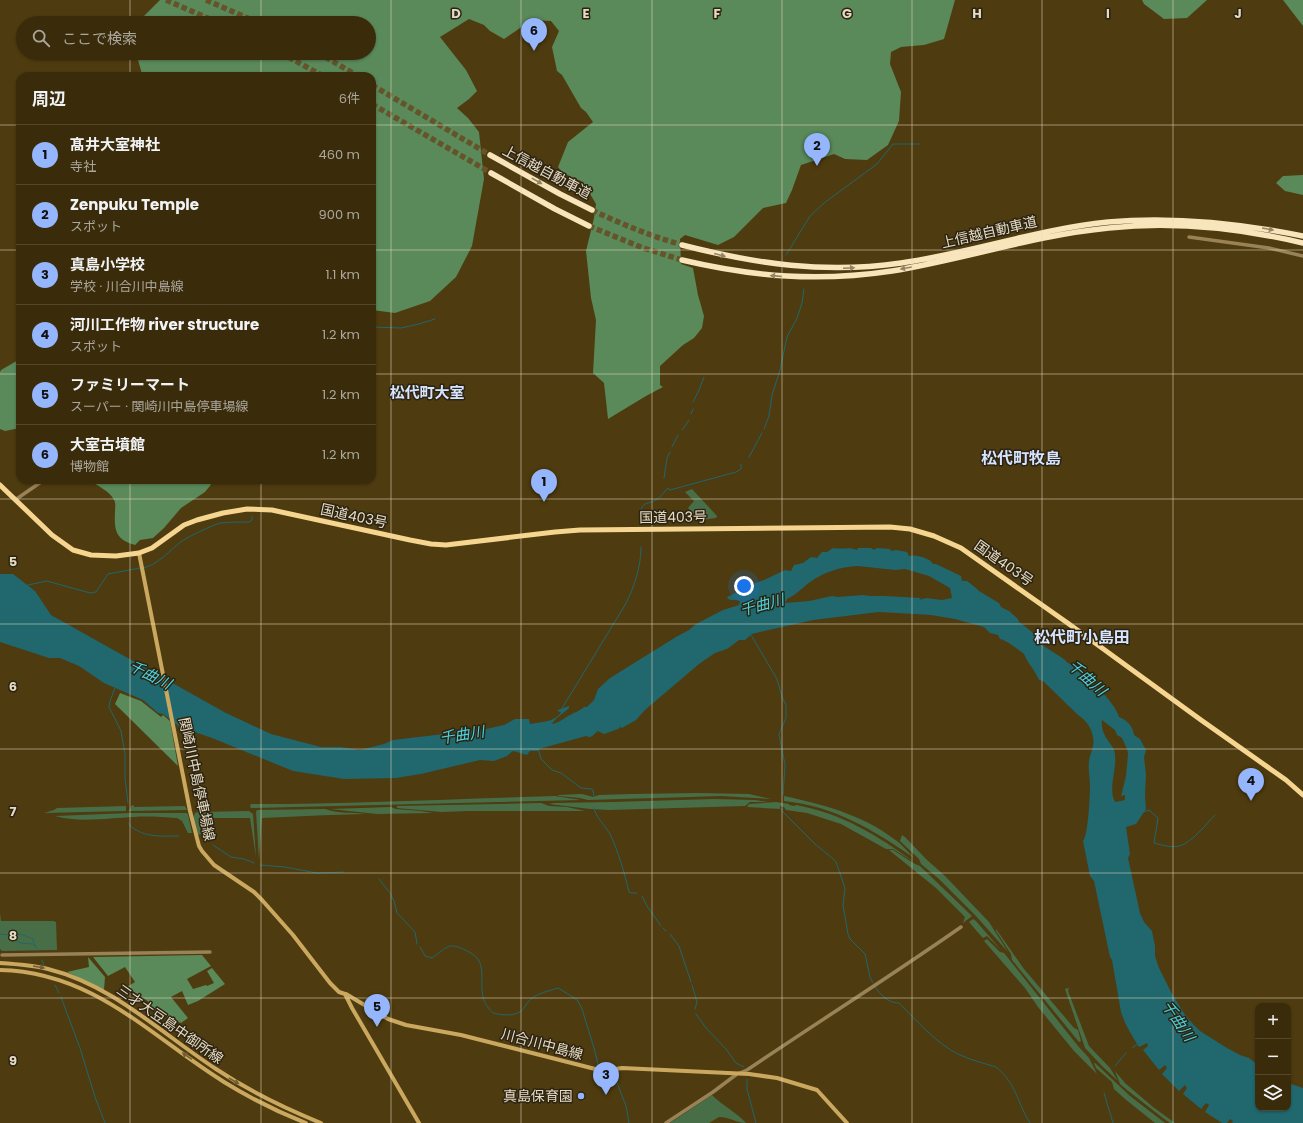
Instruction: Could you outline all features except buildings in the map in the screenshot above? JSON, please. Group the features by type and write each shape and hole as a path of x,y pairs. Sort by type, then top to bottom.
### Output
{"highway":[{"name":"上信越自動車道","path":"490,155 592,210"},
{"name":"上信越自動車道","path":"491,173 549,206 589,226"},
{"name":"上信越自動車道","path":"682,245 757,262 802,267 838,268 901,263 931,258 1043,232 1090,224 1127,221 1163,220 1218,222 1303,236"},
{"name":"上信越自動車道","path":"682,260 766,275 797,277 845,276 906,268 1074,232 1149,225 1200,226 1234,230 1303,243"},
{"name":"国道403号","path":"0,485 52,535 73,550 96,556 139,555 184,526 197,520 223,513 247,509 272,510 410,540 446,545 580,530 883,527 910,529 934,536 961,548 1094,641 1201,720 1286,780 1303,795"}],"main road":[{"name":"関崎川中島停車場線","path":"139,555 198,843 202,851 214,865 254,892 262,900 330,983 339,992 345,994 419,1123"},
{"name":"三才大豆島中御所線","path":"0,963 48,969 91,985 139,1014 227,1077 285,1108 321,1123"},
{"name":"三才大豆島中御所線","path":"0,970 20,971 44,975 90,992 141,1023 224,1082 269,1107 306,1123"},
{"name":"川合川中島線","path":"345,994 388,1019 406,1025 461,1035 603,1071 622,1068 737,1074 777,1078 817,1090 847,1123"}],"street":[{"path":"1189,237 1269,248 1303,256"},
{"path":"15,500 38,484"},
{"path":"666,1123 737,1074 747,1070 853,998 907,965 961,927"},
{"path":"2,956 210,952"}],"green space":[{"path":"160,0 955,0 944,39 924,45 901,47 891,52 890,64 901,92 899,121 888,145 867,160 845,159 834,154 801,165 786,203 763,208 734,237 718,245 685,235 680,239 681,264 693,268 704,316 702,328 694,338 683,345 660,366 660,385 663,387 608,419 604,383 593,373 596,320 591,298 586,251 596,204 583,182 563,173 558,167 568,142 593,122 581,108 562,75 557,71 552,47 559,31 551,21 532,20 504,39 490,31 484,25 469,19 440,37 466,70 477,91 457,108 468,118 479,132 484,179 472,246 456,277 430,301 395,313 376,311 376,72 141,72 138,60 376,60 376,16 144,16"},
{"path":"1142,0 1207,0 1187,18 1164,19 1144,4"},
{"path":"1283,0 1303,0 1303,26"},
{"path":"1303,175 1303,195 1285,191 1276,183 1283,176"},
{"path":"16,361 16,429 5,431 0,429 1,370"},
{"path":"96,484 211,484 205,492 181,508 164,528 153,538 140,540 135,545 124,540 118,534 115,524 115,503 106,491"},
{"path":"692,489 717,516 716,518 700,520 688,508 694,501 685,492"},
{"path":"120,693 141,701 161,717 163,715 170,721 178,766 115,704"},
{"path":"698,793 749,794 771,799 721,796 588,800 558,795 582,794 593,797 599,795"},
{"path":"555,796 581,800 251,808 250,806 251,804"},
{"path":"784,796 827,807 869,823 897,841 914,858 884,838 853,821 820,808 784,801"},
{"path":"714,799 755,800 768,802 750,802 745,806 609,810 549,804 554,803"},
{"path":"776,802 794,806 796,805 828,813 843,819 872,834 914,862 893,849 886,849 841,824 807,813 786,810 784,807 780,806 780,809 747,807 749,804"},
{"path":"541,803 549,806 567,807 585,811 441,812 397,808 397,806"},
{"path":"134,805 134,807 185,806 187,810 129,811 131,806"},
{"path":"126,806 126,811 44,813 57,808"},
{"path":"391,807 396,809 433,813 377,814 330,809"},
{"path":"325,809 330,811 366,814 262,818 259,860 257,810"},
{"path":"249,811 253,814 256,857 250,818 201,818 199,820 201,834 197,835 193,818 195,813"},
{"path":"130,813 186,813 188,814 192,833 188,833 182,821 177,818 145,817 84,820 55,816"},
{"path":"902,835 945,876 989,922 1008,952 975,915 939,879 921,864 919,859 900,841"},
{"path":"889,850 893,850 920,866 972,916 963,923 965,917 936,888"},
{"path":"0,913 1,921 56,922 57,950 2,951 0,949"},
{"path":"973,919 1001,950 987,936 983,938 981,936 969,922"},
{"path":"996,929 1024,969 1074,1028 1078,1030 1081,1041 1079,1042 1012,960 1011,954"},
{"path":"987,939 1000,952 1004,953 1089,1058 1097,1074 1074,1051 1038,1007 1025,988 984,941"},
{"path":"202,955 211,966 187,979 193,989 214,983 207,971 212,968 225,984 198,1001 188,1005 182,991 171,997 188,1018 181,1023 147,1008 149,1002 127,987 135,982 125,967 108,976 93,957"},
{"path":"88,957 105,977 104,990 67,972 89,967"},
{"path":"1069,988 1068,991 1089,1046 1110,1068 1118,1081 1085,1048 1065,989"},
{"path":"1094,1063 1130,1096 1165,1123 1155,1123 1125,1099 1114,1089 1112,1082 1096,1068"},
{"path":"1115,1071 1125,1083 1153,1107 1175,1123 1170,1123 1120,1084"},
{"path":"712,1095 746,1123 719,1117 709,1123 670,1123"}],"water":[{"name":"千曲川","path":"833,548 851,548 857,550 858,548 871,548 874,550 877,548 907,552 909,556 926,558 933,564 961,576 962,581 967,581 979,591 999,603 1001,607 1009,611 1018,619 1019,622 1032,632 1042,645 1074,666 1107,697 1117,711 1119,717 1129,724 1134,735 1140,739 1146,750 1144,757 1146,775 1146,809 1136,824 1126,827 1130,854 1128,858 1140,913 1144,922 1152,931 1155,956 1159,968 1185,1015 1200,1031 1227,1048 1249,1058 1255,1063 1255,1111 1291,1111 1291,1084 1303,1088 1303,1123 1232,1123 1233,1121 1230,1119 1227,1123 1222,1123 1205,1112 1209,1105 1206,1103 1201,1109 1183,1094 1187,1088 1185,1085 1179,1091 1162,1074 1167,1068 1165,1065 1159,1070 1143,1050 1148,1046 1147,1043 1139,1047 1131,1035 1121,1012 1112,960 1110,957 1094,881 1090,876 1083,841 1085,838 1089,806 1089,764 1093,746 1091,730 1083,719 1043,681 1039,680 1024,654 1009,643 1000,639 998,635 990,633 984,627 955,619 931,615 879,612 813,620 760,632 752,634 745,640 739,640 727,649 715,653 699,664 645,710 636,720 622,728 620,727 604,734 598,731 592,737 586,736 539,749 539,751 530,751 527,755 513,751 507,756 494,761 480,760 421,774 396,778 344,779 293,771 212,738 180,727 163,714 158,713 143,700 104,683 79,666 60,658 49,658 0,642 0,574 13,574 35,591 51,615 226,713 271,734 321,747 341,747 360,750 384,744 393,740 486,729 504,725 515,719 529,719 530,724 543,722 552,720 561,712 557,711 558,710 569,706 569,708 552,724 557,723 584,707 587,707 594,700 598,689 610,678 689,630 696,624 723,610 739,605 740,601 730,600 727,597 740,591 744,587 785,570 791,571 794,565 803,563 811,557 817,558 822,552 827,552","holes":["858,566 895,570 905,569 929,576 950,588 952,598 942,600 926,598 919,600 921,598 863,595 832,596 809,601 785,603 787,599 821,575 839,569","1102,720 1115,730 1117,735 1122,738 1128,754 1126,776 1121,796 1125,795 1125,800 1115,802 1112,790 1115,763 1114,749 1103,732"]}],"waterway":[{"path":"786,255 810,216 824,203 877,164 893,144 920,144"},
{"path":"764,429 769,416 772,395 780,370 787,337 797,318 802,303 804,289"},
{"path":"376,327 401,328 435,319"},
{"path":"693,402 704,377"},
{"path":"691,414 693,409"},
{"path":"682,430 689,420"},
{"path":"749,457 762,433"},
{"path":"672,447 678,435"},
{"path":"664,478 667,458 670,452"},
{"path":"641,510 643,505 658,499 668,488 670,490 736,472 741,469 741,464"},
{"path":"143,568 154,564 182,541 201,531 221,523 249,522 252,520 252,516"},
{"path":"561,710 625,605 638,570 641,547"},
{"path":"28,585 47,581 90,593 96,592 108,574 140,568"},
{"path":"751,635 777,679 786,705 786,718 779,734 785,765 783,795"},
{"path":"115,688 109,707 121,731 125,754 125,778 128,803"},
{"path":"539,751 541,759 552,770 561,773 581,788 592,789 594,796"},
{"path":"594,807 596,814 613,841 629,892 637,893"},
{"path":"782,809 782,811 815,844 836,862 845,889 843,905 848,934 850,939 865,954 870,977 873,983"},
{"path":"1143,812 1149,810 1158,818 1154,843 1173,847 1189,841 1215,815"},
{"path":"129,823 130,826 142,833 159,836 179,836"},
{"path":"213,845 231,857 244,859 254,863"},
{"path":"260,865 285,867 317,873 344,872"},
{"path":"379,879 390,893 397,913 415,932 417,944"},
{"path":"642,896 661,926"},
{"path":"663,928 666,931"},
{"path":"0,934 12,935 19,942 34,944 37,949"},
{"path":"12,934 33,939 34,943"},
{"path":"670,934 679,946 691,982"},
{"path":"420,947 425,956 432,958 445,948 452,946 461,948 474,955 481,965 482,990 484,999 487,1006 493,1013 507,1015 518,1013 537,995 558,988 573,997 578,1001 582,1009 599,1068"},
{"path":"42,960 44,965"},
{"path":"55,985 59,993"},
{"path":"692,985 697,1002 695,1009"},
{"path":"875,987 882,996 891,1002 899,1003 927,1031 950,1050 967,1058 996,1067 1003,1073 1013,1087 1030,1123"},
{"path":"61,997 105,1123"},
{"path":"696,1014 736,1063 744,1067"},
{"path":"1132,1048 1138,1044"},
{"path":"1115,1066 1126,1053"},
{"path":"602,1073 613,1072 626,1106 629,1123"},
{"path":"747,1079 747,1089 756,1123"},
{"path":"1104,1093 1113,1123"}],"tunnel":[{"path":"166,0 203,16"},
{"path":"206,0 243,16"},
{"path":"294,60 316,72"},
{"path":"330,60 351,72"},
{"path":"376,87 490,155"},
{"path":"376,106 491,173"},
{"path":"592,210 659,238 682,245"},
{"path":"589,226 643,248 682,260"}],"place":[{"name":"大室古墳館","path":"534,51"},
{"name":"Zenpuku Temple","path":"817,166"},
{"name":"髙井大室神社","path":"544,502"},
{"name":"河川工作物 river structure","path":"1251,801"},
{"name":"ファミリーマート","path":"377,1027"},
{"name":"真島小学校","path":"606,1095"},
{"name":"真島保育園","path":"581,1096"}],"district":[{"name":"松代町大室","path":"427,393"},
{"name":"松代町牧島","path":"1021,458"},
{"name":"松代町小島田","path":"1082,637"}]}
